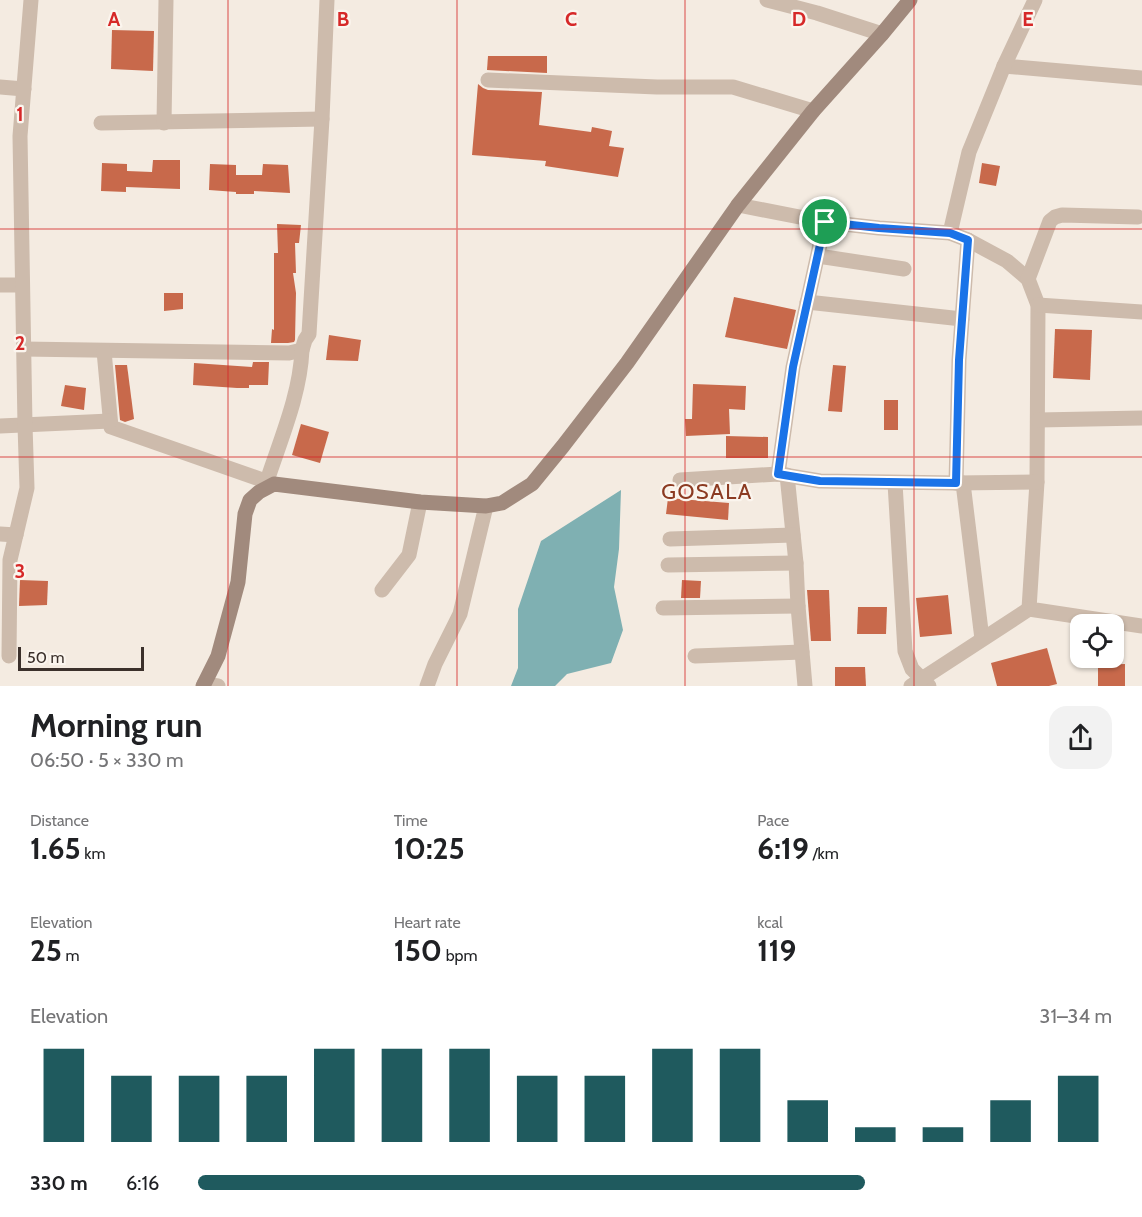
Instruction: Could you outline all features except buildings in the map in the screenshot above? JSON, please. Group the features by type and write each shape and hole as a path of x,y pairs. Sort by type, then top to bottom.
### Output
{"main road":[{"path":"208,685 219,656 238,582 245,514 250,500 270,482 420,502 486,506 502,502 532,484 627,363 738,205 813,111 910,0"}],"street":[{"path":"10,658 10,560 27,488 20,136 31,0"},
{"path":"164,123 166,0"},
{"path":"104,351 111,427 270,482 301,374 302,350 309,334 327,0"},
{"path":"767,0 818,13 882,34"},
{"path":"950,233 969,152 1004,66 1035,0"},
{"path":"1004,66 1142,78"},
{"path":"488,80 657,87 733,87 813,111"},
{"path":"0,87 24,88"},
{"path":"101,123 322,119"},
{"path":"738,205 825,222 950,233 1007,261 1028,279 1038,305 1037,483 1029,609"},
{"path":"1028,279 1050,221 1055,216 1138,217"},
{"path":"806,686 793,535 783,474 793,367 825,222"},
{"path":"968,240 959,360 960,483 982,639"},
{"path":"818,256 904,269"},
{"path":"0,285 22,285"},
{"path":"807,302 962,319"},
{"path":"1038,305 1142,312"},
{"path":"23,349 290,352 302,350"},
{"path":"1038,420 1142,418"},
{"path":"0,426 110,421"},
{"path":"680,480 783,474 820,481 1037,483"},
{"path":"895,483 905,651 921,683 982,639 1029,609 1142,626"},
{"path":"382,590 409,555 420,502"},
{"path":"427,686 435,664 460,614 486,506"},
{"path":"0,534 16,535"},
{"path":"670,539 793,535"},
{"path":"668,565 796,563"},
{"path":"663,608 798,606"},
{"path":"695,656 802,652"}],"water":[{"path":"621,490 619,549 614,587 623,630 611,663 567,674 555,686 511,686 518,668 518,609 541,541"}],"district":[{"name":"GOSALA","path":"707,491"}],"route":[{"path":"825,222 950,233 968,240 959,360 956,483 820,481 778,474 793,367 825,222"}]}
